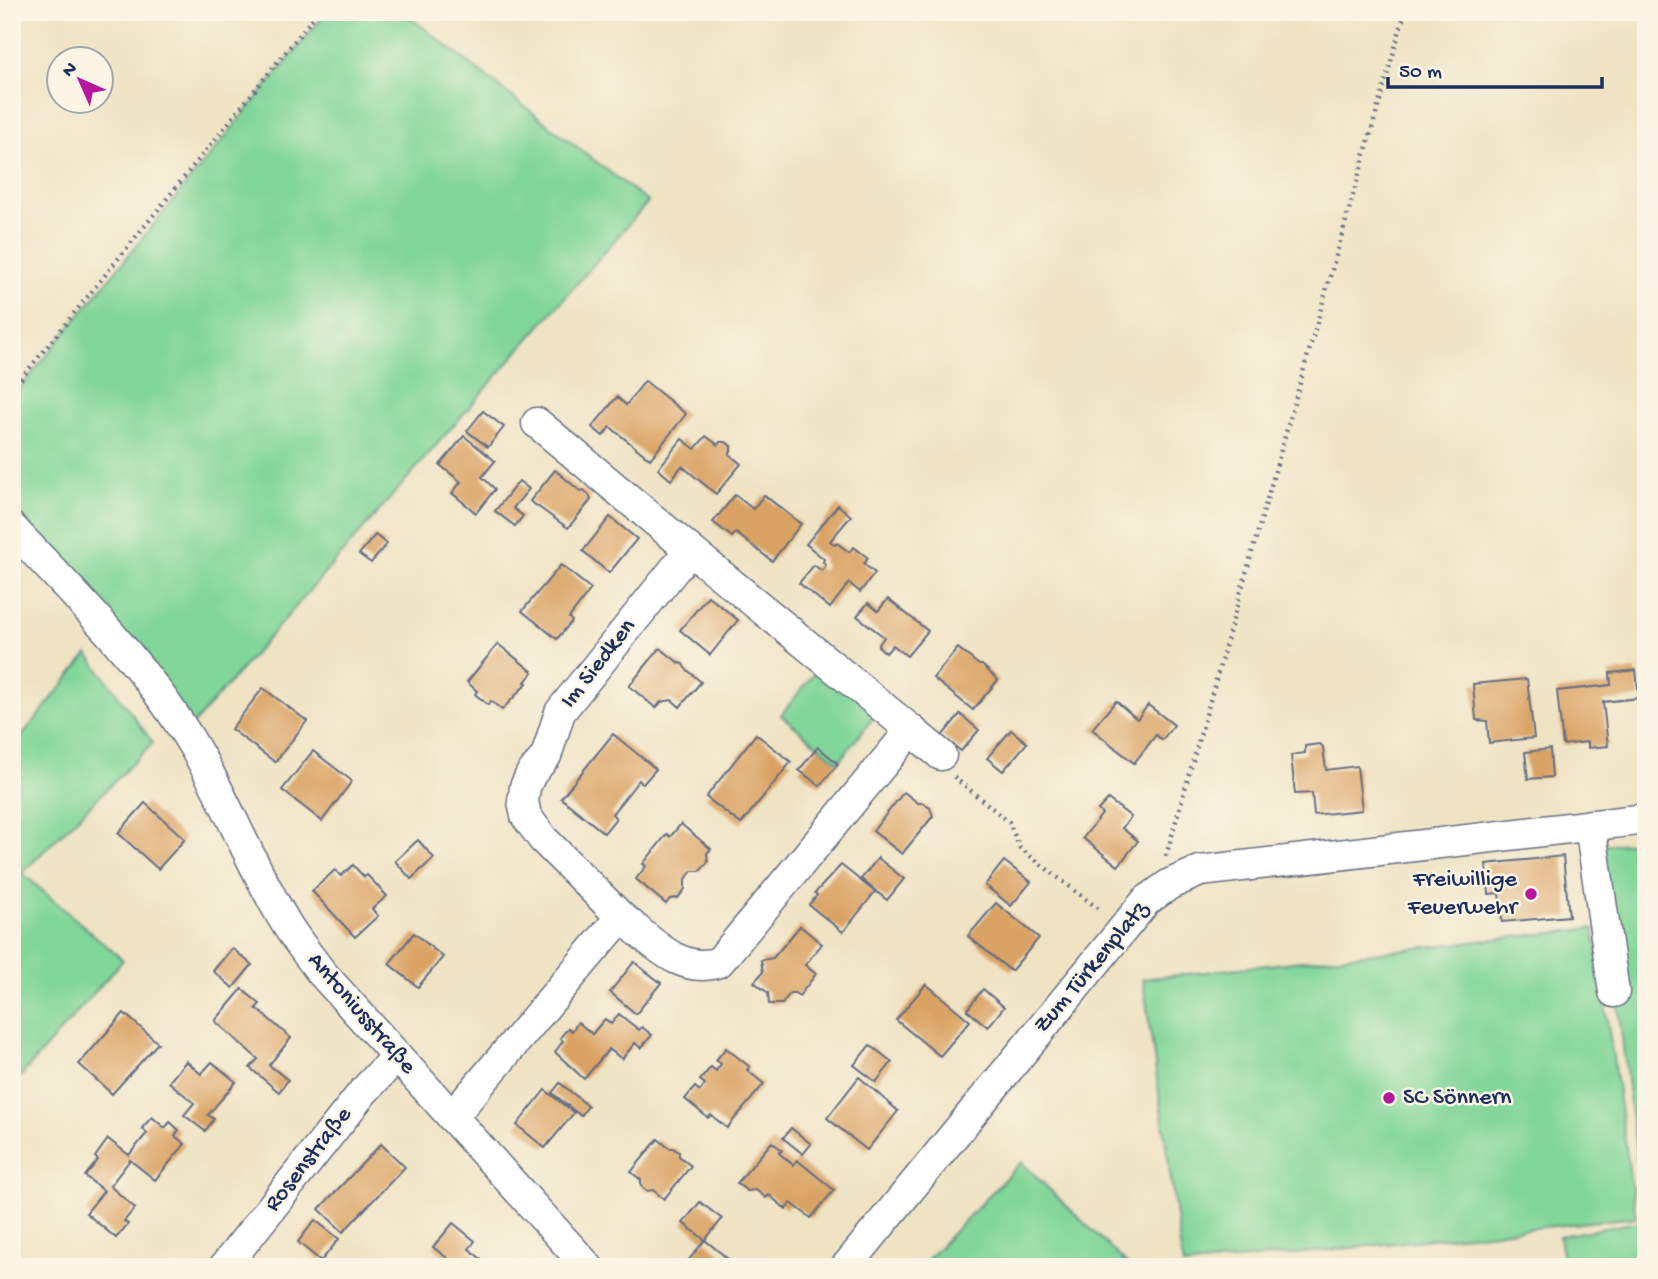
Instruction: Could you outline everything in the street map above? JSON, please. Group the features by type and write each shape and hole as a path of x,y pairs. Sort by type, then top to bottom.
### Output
{"street":[{"path":"537,423 941,755"},
{"name":"Antoniusstraße","path":"12,528 91,612 144,674 183,729 209,771 264,884 288,926 321,972 588,1267"},
{"name":"Im Siedken","path":"690,550 560,712 546,756 531,774 525,787 523,801 526,816 543,839 621,917 680,962 706,967 719,962 911,730"},
{"name":"Zum Türkenplatz","path":"846,1267 1146,901 1170,884 1200,871 1646,819"},
{"path":"1590,825 1614,992"},
{"path":"452,1117 621,917"},
{"name":"Rosenstraße","path":"224,1267 363,1092 397,1056"}],"path":[{"path":"12,390 318,12"},
{"path":"1170,884 1166,853 1405,12"},
{"path":"941,755 948,772 1009,822 1020,848 1124,929"}],"green space":[{"path":"327,12 403,12 648,202 190,728 12,517 12,398"},
{"path":"88,654 153,743 22,873 123,960 12,1086 12,748"},
{"path":"821,665 878,712 838,762 781,715"},
{"path":"1646,841 1646,1267 1564,1267 1559,1236 1644,1221 1599,846"},
{"name":"SC Sönnern","path":"1594,928 1636,1217 1183,1266 1143,979"},
{"path":"1021,1162 1130,1267 920,1267"}],"building":[{"path":"645,381 686,414 650,459 610,427 603,436 592,427 617,397 626,405"},
{"path":"483,411 504,427 488,447 467,431"},
{"path":"464,436 495,461 482,477 495,489 476,513 452,493 461,482 440,465"},
{"path":"706,436 718,445 720,442 726,442 731,446 729,454 741,464 716,494 682,466 671,480 658,469 682,439 695,449"},
{"path":"555,470 580,491 584,490 591,500 568,528 530,501"},
{"path":"519,481 529,489 513,508 523,516 515,526 495,511"},
{"path":"735,495 753,509 764,495 801,524 772,561 736,533 732,537 713,522"},
{"path":"838,505 851,516 830,541 849,552 854,547 868,558 864,564 875,573 860,592 849,583 830,608 799,583 814,565 822,571 826,565 824,559 806,544"},
{"path":"610,517 637,539 609,573 583,551"},
{"path":"375,535 387,544 371,563 359,554"},
{"path":"561,565 591,589 569,618 572,621 557,639 522,611"},
{"path":"708,596 738,620 710,655 680,630"},
{"path":"888,599 928,631 907,656 893,645 886,653 878,646 884,637 857,616 868,603 878,611"},
{"path":"498,644 533,672 525,682 527,683 502,710 491,701 488,705 475,694 477,691 467,682"},
{"path":"660,648 683,664 701,682 680,707 672,700 661,702 656,708 629,686"},
{"path":"958,648 998,680 973,710 933,678"},
{"path":"1636,670 1639,698 1603,702 1608,746 1588,748 1588,742 1563,745 1557,691 1611,685 1610,673"},
{"path":"1527,679 1534,738 1489,743 1487,721 1476,720 1473,684"},
{"path":"263,688 307,721 275,762 231,729"},
{"path":"1116,701 1137,719 1148,705 1174,725 1162,740 1156,735 1134,763 1092,729"},
{"path":"960,714 979,730 961,751 942,736"},
{"path":"1011,730 1027,743 1003,771 987,758"},
{"path":"613,734 656,769 643,784 639,780 612,814 616,818 604,833 561,798"},
{"path":"756,734 791,762 741,824 706,797"},
{"path":"1320,744 1323,747 1326,770 1357,766 1362,810 1314,815 1312,793 1295,794 1291,755 1305,753 1305,746"},
{"path":"818,747 838,764 820,786 799,770"},
{"path":"1550,749 1552,777 1528,779 1525,752"},
{"path":"313,751 352,781 322,821 282,790"},
{"path":"904,792 930,808 933,816 902,854 873,831"},
{"path":"1108,799 1131,817 1122,828 1138,841 1118,866 1083,838 1102,814 1098,810"},
{"path":"145,803 185,839 158,869 118,833"},
{"path":"681,824 711,849 707,853 708,862 700,871 692,871 678,898 670,899 666,904 636,879 646,866 643,864 667,834 670,837"},
{"path":"418,840 434,858 411,879 395,861"},
{"path":"1563,856 1569,916 1502,922 1499,893 1489,894 1486,864"},
{"path":"878,858 904,879 887,900 861,879"},
{"path":"1004,861 1031,882 1011,906 985,885"},
{"path":"353,865 387,896 372,909 378,916 355,937 312,891 335,870 341,876"},
{"path":"841,865 875,892 843,932 809,905 817,895 815,893"},
{"path":"996,903 1039,938 1011,971 968,936"},
{"path":"800,926 822,944 805,965 816,974 799,996 790,993 782,1004 769,1004 768,993 754,982 763,972 761,960 773,958"},
{"path":"414,933 443,957 418,987 389,964"},
{"path":"232,948 252,965 233,988 213,971"},
{"path":"634,962 661,983 636,1014 610,992"},
{"path":"926,984 970,1021 940,1056 896,1020"},
{"path":"242,989 260,1004 256,1008 291,1038 269,1065 288,1080 279,1092 250,1068 258,1059 215,1021"},
{"path":"983,989 1004,1007 988,1027 967,1010"},
{"path":"124,1013 158,1043 112,1094 79,1064"},
{"path":"619,1014 639,1030 642,1027 652,1035 641,1048 635,1043 622,1059 609,1049 584,1079 555,1052 563,1041 560,1038 568,1028 572,1031 578,1022 592,1034 605,1019 611,1024"},
{"path":"870,1045 892,1062 876,1082 854,1065"},
{"path":"726,1048 750,1067 747,1070 764,1084 727,1128 711,1115 708,1118 685,1099 695,1087 700,1091 705,1084 700,1080 711,1067 716,1071 721,1064 716,1060"},
{"path":"186,1061 201,1074 212,1062 236,1082 208,1115 214,1119 205,1131 184,1115 194,1103 169,1082"},
{"path":"859,1077 898,1111 867,1150 827,1118"},
{"path":"560,1083 588,1106 581,1116 552,1093"},
{"path":"545,1090 574,1113 545,1148 517,1125"},
{"path":"152,1117 165,1128 170,1122 179,1130 175,1136 185,1144 155,1180 130,1160 110,1186 135,1208 124,1221 128,1224 116,1238 86,1213 104,1191 85,1176 98,1160 95,1157 108,1139 129,1155 147,1133 142,1128"},
{"path":"791,1128 811,1144 803,1154 783,1138"},
{"path":"658,1139 679,1152 679,1156 691,1166 664,1199 653,1190 647,1191 641,1186 641,1180 631,1172"},
{"path":"772,1142 782,1150 779,1153 793,1165 797,1160 834,1190 811,1218 791,1203 786,1209 769,1195 766,1198 756,1190 747,1191 737,1183"},
{"path":"381,1144 405,1167 343,1232 319,1209"},
{"path":"700,1202 722,1219 705,1240 683,1223"},
{"path":"315,1220 339,1239 321,1261 298,1242"},
{"path":"453,1223 475,1241 469,1249 491,1267 440,1267 447,1258 433,1247"},
{"path":"705,1240 738,1267 683,1267"}],"place":[{"name":"Freiwillige Feuerwehr","path":"1531,894"},
{"name":"SC Sönnern","path":"1389,1098"}]}
